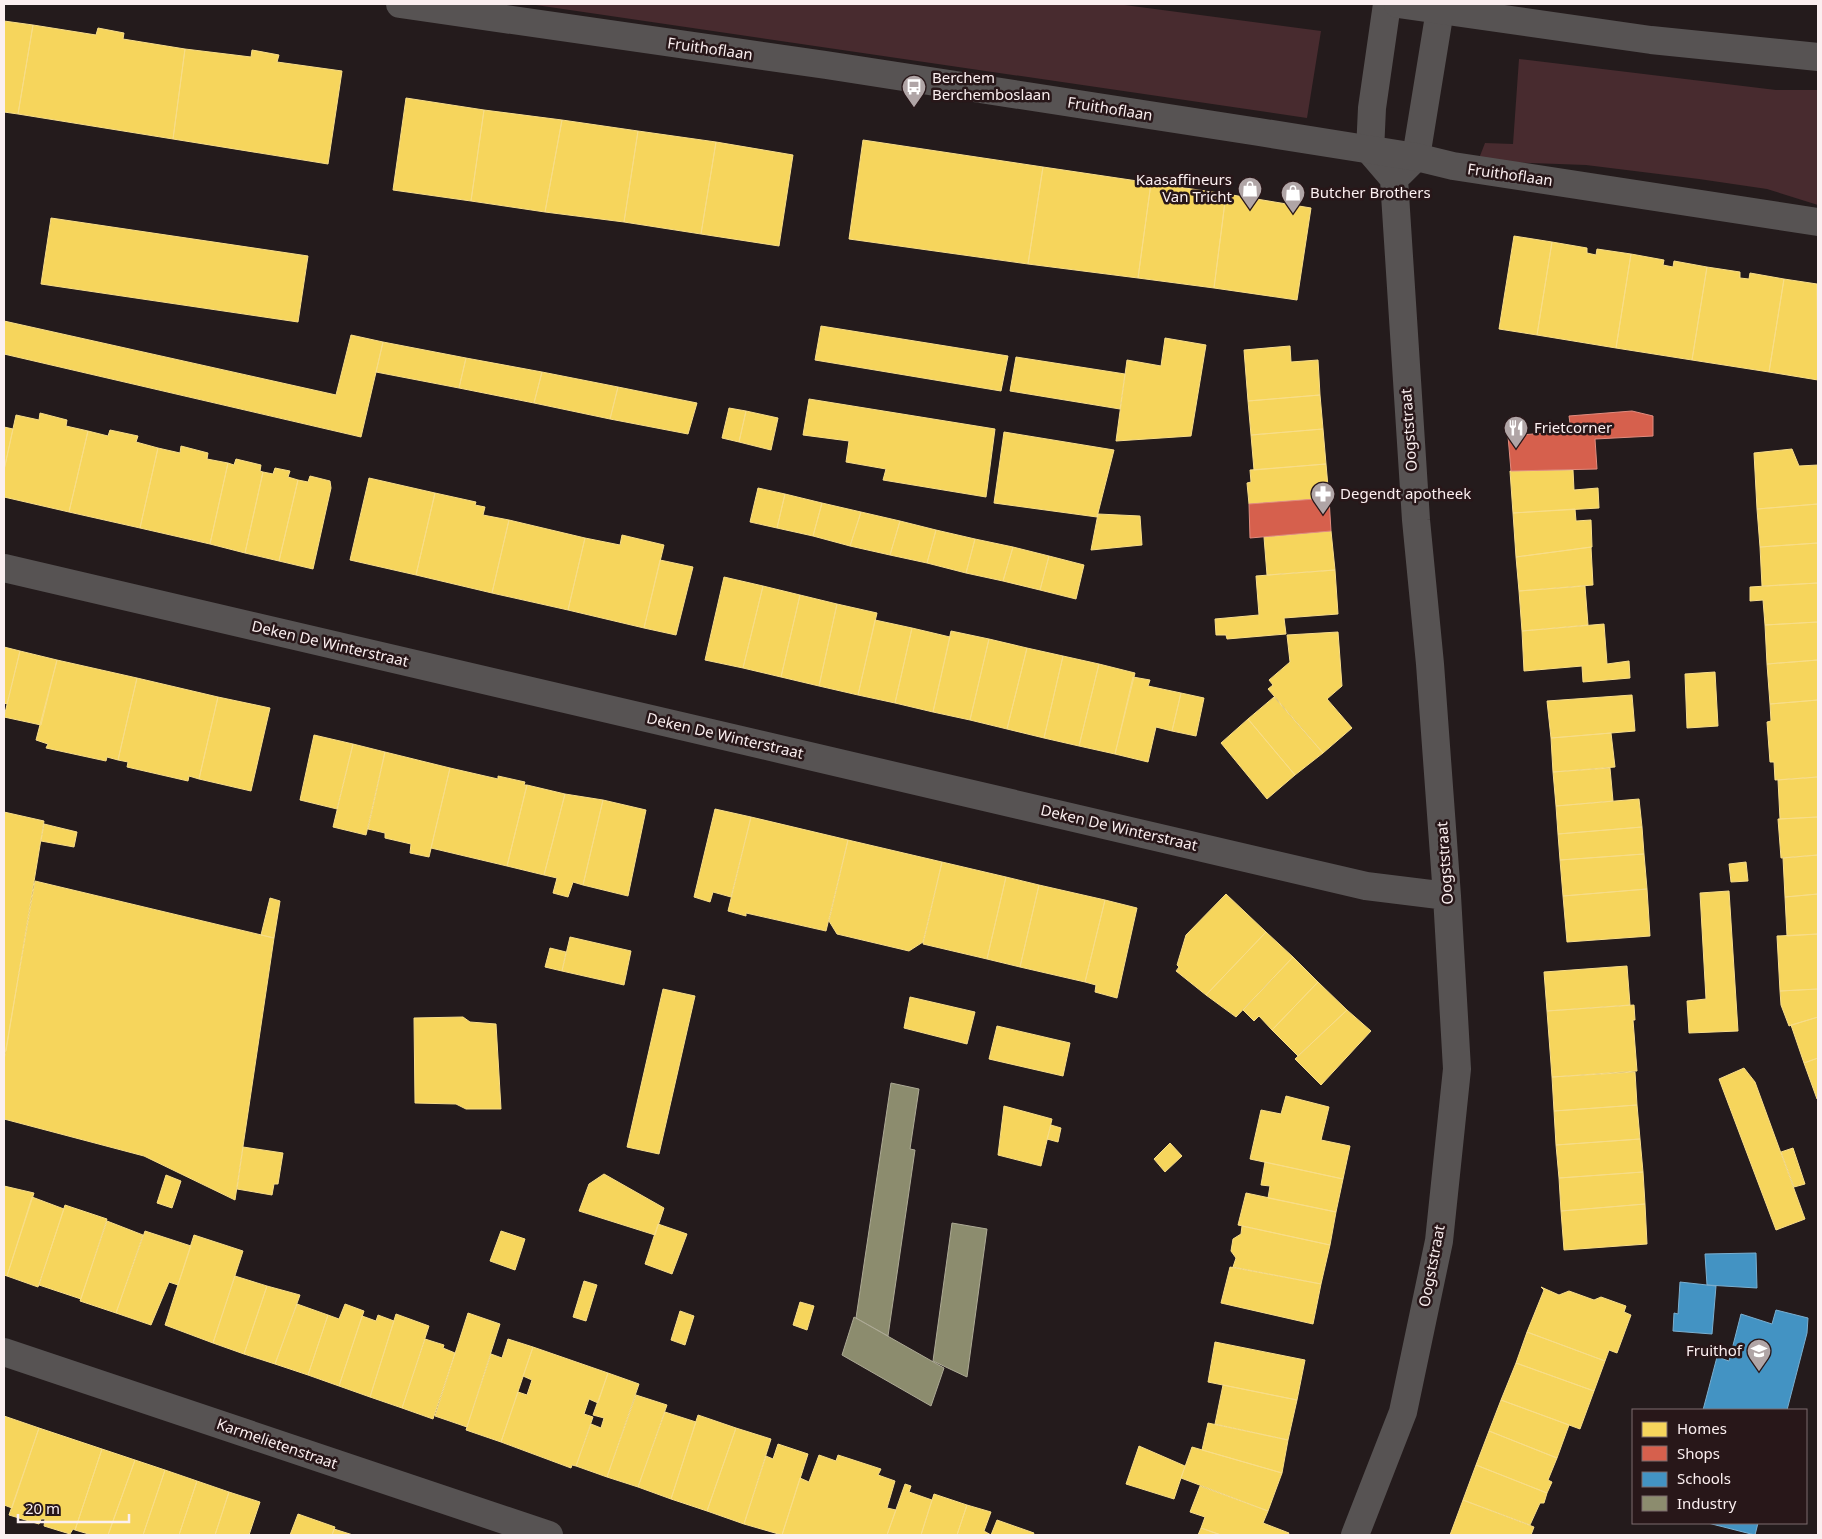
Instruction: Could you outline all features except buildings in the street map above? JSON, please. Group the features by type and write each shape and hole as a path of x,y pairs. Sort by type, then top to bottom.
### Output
{"street":[{"name":"Fruithoflaan","path":"400,4 826,65 1416,157 1453,166 1818,222"},
{"path":"1387,4 1372,108 1370,151 1394,179 1416,157 1438,7"},
{"path":"1398,4 1438,7 1651,40 1818,57"},
{"name":"Oogststraat","path":"1355,1535 1402,1412 1439,1241 1458,1069 1430,664 1416,520 1394,179"},
{"name":"Deken De Winterstraat","path":"4,568 1366,886 1447,896"},
{"name":"Karmelietenstraat","path":"4,1352 549,1535"}],"shaded area":[{"path":"529,4 1117,4 1321,31 1307,118"},
{"path":"1519,59 1776,90 1818,90 1818,205 1767,189 1699,179 1586,165 1478,161 1485,143 1513,144"}],"place":[{"name":"Berchem Berchemboslaan","path":"914,108"},
{"name":"Kaasaffineurs Van Tricht","path":"1250,210"},
{"name":"Butcher Brothers","path":"1293,214"},
{"name":"Frietcorner","path":"1516,449"},
{"name":"Degendt apotheek","path":"1323,515"},
{"name":"Fruithof","path":"1759,1372"}]}
